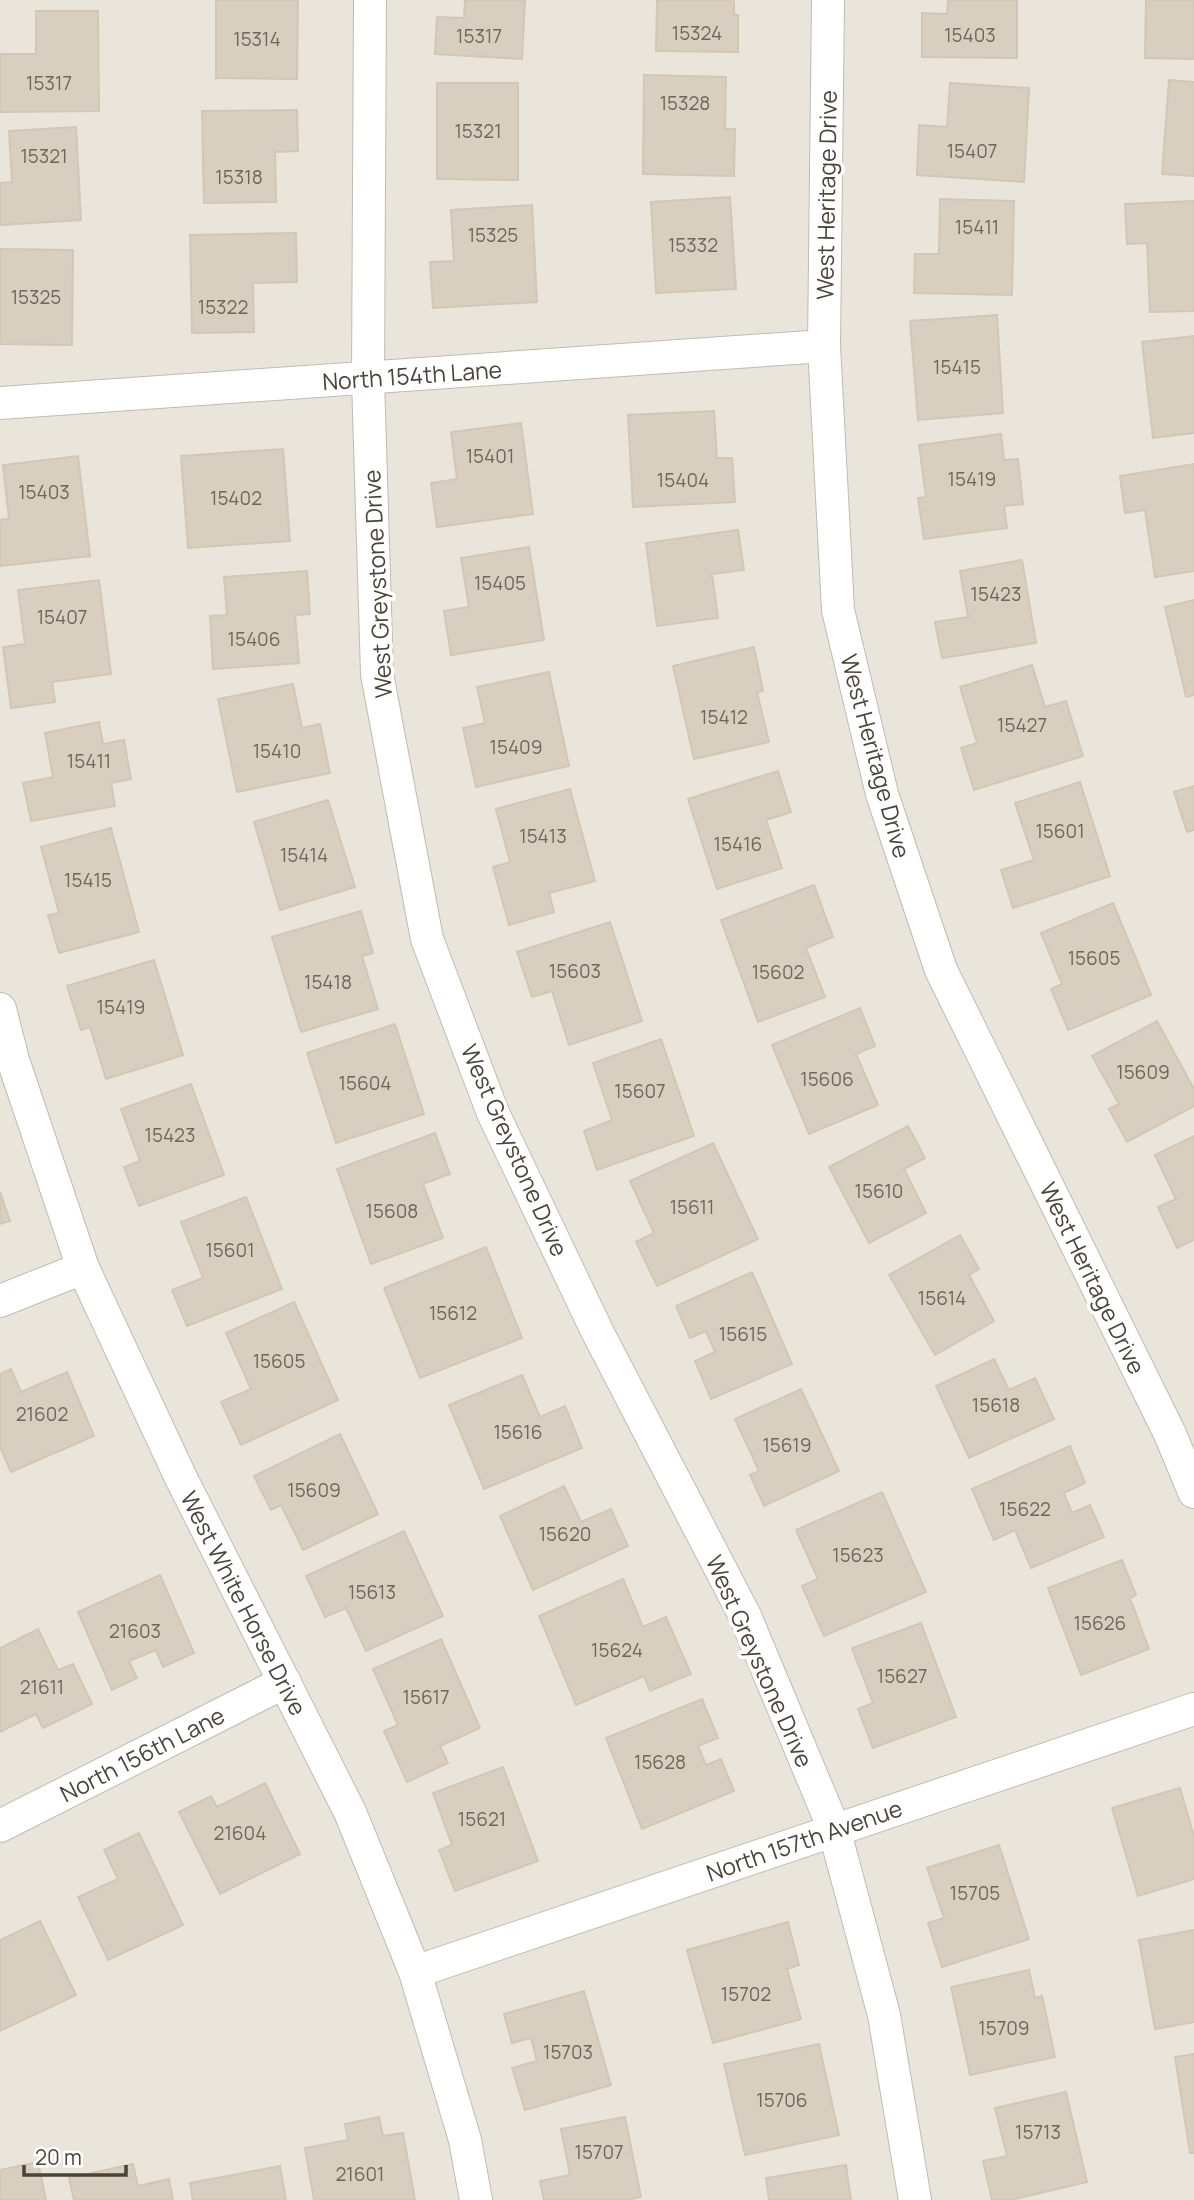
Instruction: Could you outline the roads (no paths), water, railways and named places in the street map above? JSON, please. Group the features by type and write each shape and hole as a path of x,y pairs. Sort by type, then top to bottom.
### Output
{"street":[{"name":"West Greystone Drive","path":"370,0 368,379 377,674 427,939 493,1114 597,1331 745,1616 834,1829 884,2015 915,2200"},
{"name":"West Heritage Drive","path":"828,0 824,346 838,610 882,794 941,970 1170,1434 1194,1492"},
{"name":"North 154th Lane","path":"0,402 824,346"},
{"name":"West White Horse Drive","path":"0,1009 13,1060 83,1268 181,1478 350,1812 415,1972 465,2140 476,2200"},
{"path":"0,1301 83,1268"},
{"name":"North 156th Lane","path":"0,1826 285,1682"},
{"name":"North 157th Avenue","path":"415,1972 1194,1709"}]}
